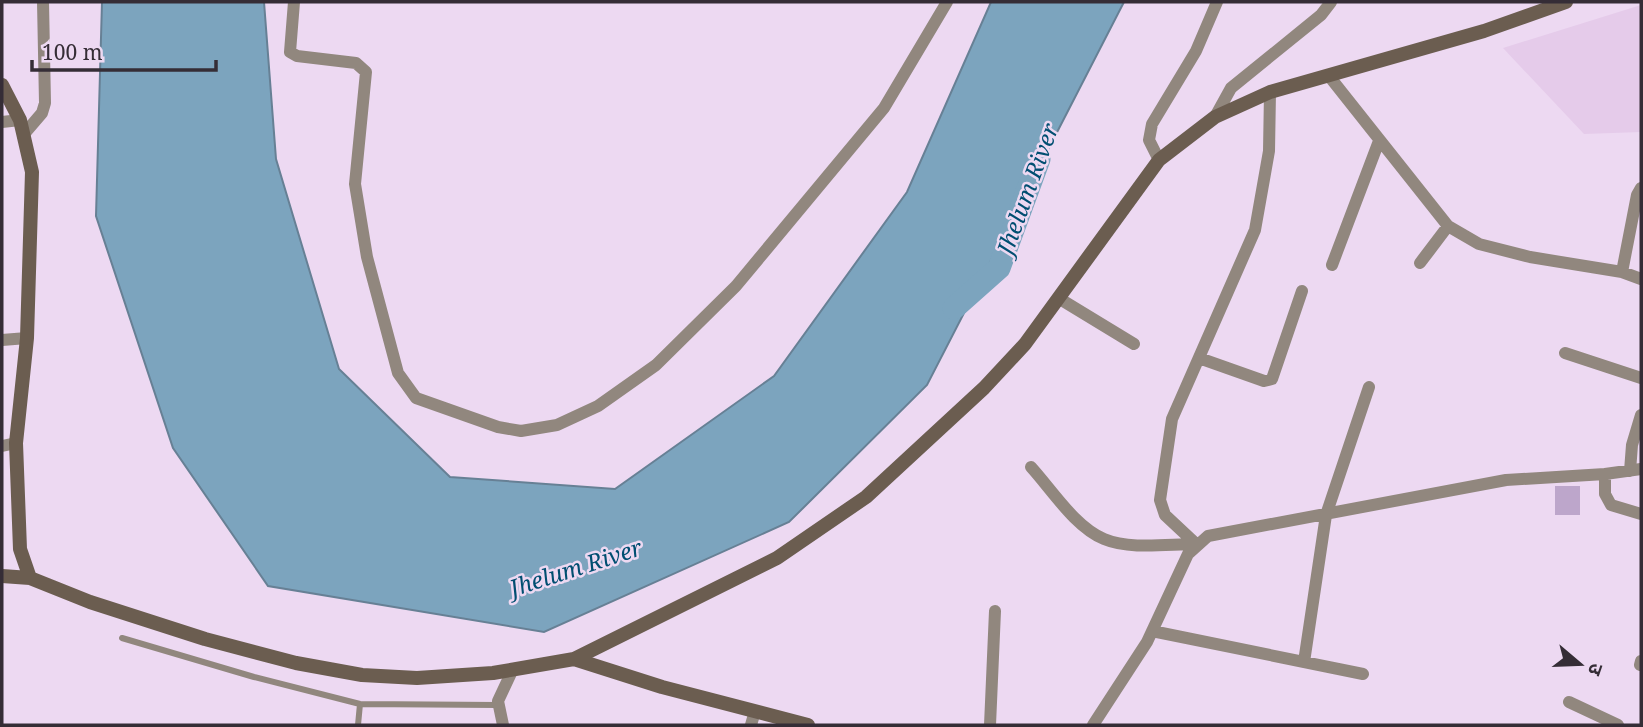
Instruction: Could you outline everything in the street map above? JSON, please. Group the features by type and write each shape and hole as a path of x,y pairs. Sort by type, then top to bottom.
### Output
{"main road":[{"path":"2,576 30,578 90,602 205,639 296,663 362,675 417,678 513,669 574,659 777,558 866,497 984,388 1060,299 1159,160 1215,117 1270,92 1484,31 1566,2"},
{"path":"2,85 22,127 32,172 27,338 9,444 19,549 30,578"},
{"path":"574,659 753,718 808,725"}],"street":[{"path":"2,122 22,127 42,113 46,103 43,2"},
{"path":"294,2 290,52 297,56 356,63 366,72 355,184 368,257 398,373 416,398 498,427 521,431 556,425 598,406 656,365 736,286 884,108 947,2"},
{"path":"1159,160 1149,140 1152,124 1196,51 1217,2"},
{"path":"1215,117 1231,88 1321,15 1331,2"},
{"path":"1329,76 1448,226 1479,244 1622,272 1641,279"},
{"path":"1196,544 1165,516 1160,500 1172,419 1255,230 1269,151 1270,92"},
{"path":"1332,265 1379,141"},
{"path":"1622,272 1637,195 1641,188"},
{"path":"1420,263 1448,226"},
{"path":"1199,358 1264,381 1272,379 1302,291"},
{"path":"1060,299 1133,344"},
{"path":"2,340 27,338"},
{"path":"1565,353 1641,378"},
{"path":"1304,662 1326,515 1369,387"},
{"path":"1093,725 1152,631 1188,554 1196,544 1208,537 1506,480 1636,470 1632,444 1641,415"},
{"path":"1031,467 1091,532 1106,540 1120,543 1196,544"},
{"path":"1605,474 1605,494 1611,505 1641,514"},
{"path":"990,725 995,611"},
{"path":"1152,631 1363,674"},
{"path":"503,725 497,705 513,669"},
{"path":"1569,702 1618,725"}],"lane":[{"path":"122,638 254,677 360,704 497,705"},
{"path":"358,725 360,704"}],"shaded area":[{"path":"1641,5 1641,132 1584,134 1503,48"}],"water":[{"path":"102,2 264,2 276,159 339,369 450,477 615,489 774,376 907,192 991,2 1124,2 927,385 789,522 544,632 268,586 173,448 96,216"}],"building":[{"path":"1555,486 1580,486 1580,515 1555,515"}],"waterway":[{"name":"Jhelum River","path":"954,308 999,268 1039,159"}]}
